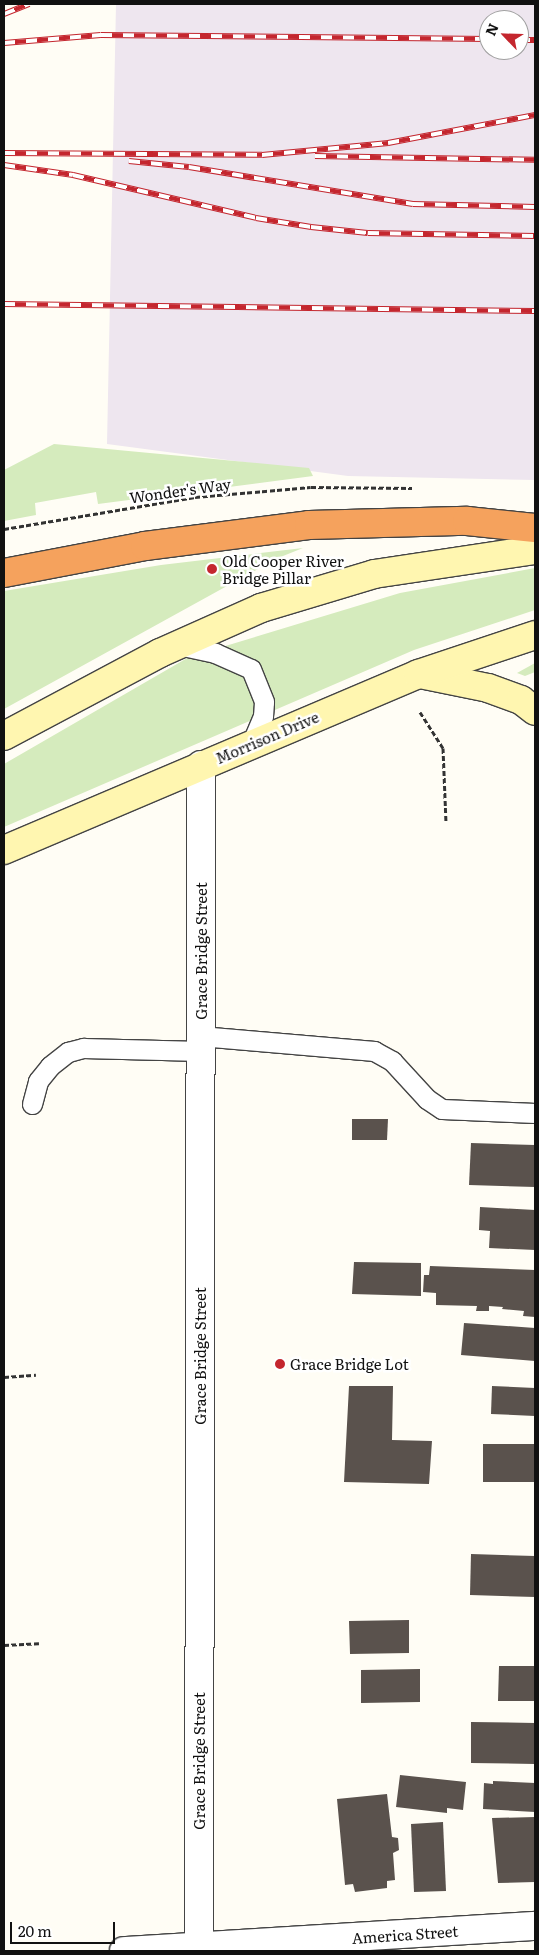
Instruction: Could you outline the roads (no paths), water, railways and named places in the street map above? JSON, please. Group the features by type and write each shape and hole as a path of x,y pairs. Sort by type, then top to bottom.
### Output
{"highway":[{"path":"4,573 145,546 309,525 467,521 535,528"}],"main road":[{"path":"4,736 178,645 260,608 374,574 535,550"},
{"name":"Morrison Drive","path":"4,850 418,674 535,635"},
{"path":"418,674 488,688 521,700 535,711"}],"street":[{"name":"Grace Bridge Street","path":"199,1946 201,765"},
{"name":"America Street","path":"124,1951 535,1926"}],"lane":[{"path":"178,645 215,653 251,669 264,702 263,716 251,744"},
{"path":"32,1104 38,1080 68,1052 93,1046 201,1044 374,1051 392,1061 427,1099 442,1109 535,1113"}],"railway":[{"path":"4,14 29,4"},
{"path":"4,43 101,35 479,39"},
{"path":"529,40 535,40"},
{"path":"4,153 262,155 388,143 535,115"},
{"path":"315,156 535,160"},
{"path":"129,161 189,167 413,204 535,207"},
{"path":"4,165 73,175 256,218 311,227 368,233 535,236"},
{"path":"4,304 535,311"}],"place":[{"name":"Old Cooper River Bridge Pillar","path":"212,569"},
{"name":"Grace Bridge Lot","path":"280,1364"}]}
